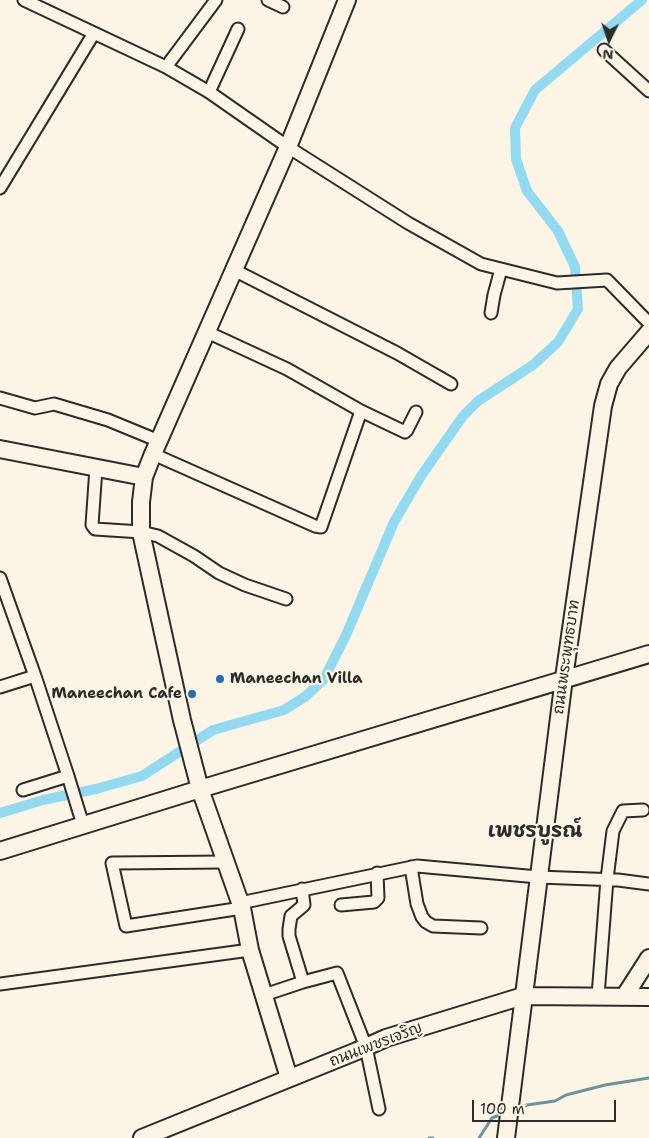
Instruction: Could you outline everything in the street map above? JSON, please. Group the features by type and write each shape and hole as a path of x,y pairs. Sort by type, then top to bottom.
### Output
{"street":[{"path":"24,0 166,68 208,92 408,223 481,264 557,283 608,280 649,322"},
{"path":"166,68 216,0"},
{"path":"268,0 283,7"},
{"path":"289,1078 250,950 241,906 200,789 182,720 141,532 141,502 144,477 156,447 288,146 347,0"},
{"path":"208,92 238,30"},
{"path":"0,188 94,33"},
{"path":"604,50 649,91"},
{"path":"491,313 502,269"},
{"path":"234,270 397,353 451,384"},
{"path":"207,332 287,369 399,430 405,432 408,430 416,412"},
{"name":"ถนนพระพุทธบาท","path":"507,1134 564,678 603,406 609,384 618,368 649,332"},
{"path":"0,398 35,408 54,404 108,420 156,447 315,526 321,527 361,411"},
{"path":"0,449 144,477"},
{"path":"96,468 92,526 98,530 141,532 165,539 219,573 245,586 286,598"},
{"path":"0,578 35,676 82,821"},
{"path":"0,851 82,821 200,789 649,654"},
{"path":"0,687 35,676"},
{"path":"23,790 69,779"},
{"path":"598,996 607,879 614,831 623,811 647,808"},
{"path":"226,862 112,863 126,926 241,906 302,889 417,866 538,877 607,879 649,884"},
{"path":"412,867 417,904 426,922 433,926 481,928"},
{"path":"341,905 374,902 378,898 377,873"},
{"path":"302,889 304,905 290,916 288,929 303,982"},
{"path":"0,984 250,950"},
{"path":"624,996 649,958"},
{"path":"264,995 337,973 366,1047 379,1109"},
{"name":"ถนนเพชรเจริญ","path":"142,1138 386,1038 523,996 649,997"}],"waterway":[{"path":"0,813 43,800 96,789 142,776 213,730 284,710 306,696 324,679 346,635 394,522 421,476 463,416 478,401 533,365 558,342 578,309 575,267 558,231 527,191 516,159 515,128 535,90 642,0"},
{"path":"514,1110 527,1105 555,1101 566,1095 605,1085 649,1078"},
{"path":"479,1138 492,1118 504,1113"}],"place":[{"name":"Maneechan Villa","path":"220,679"},
{"name":"Maneechan Cafe","path":"192,694"}],"district":[{"name":"เพชรบูรณ์","path":"535,832"}]}
